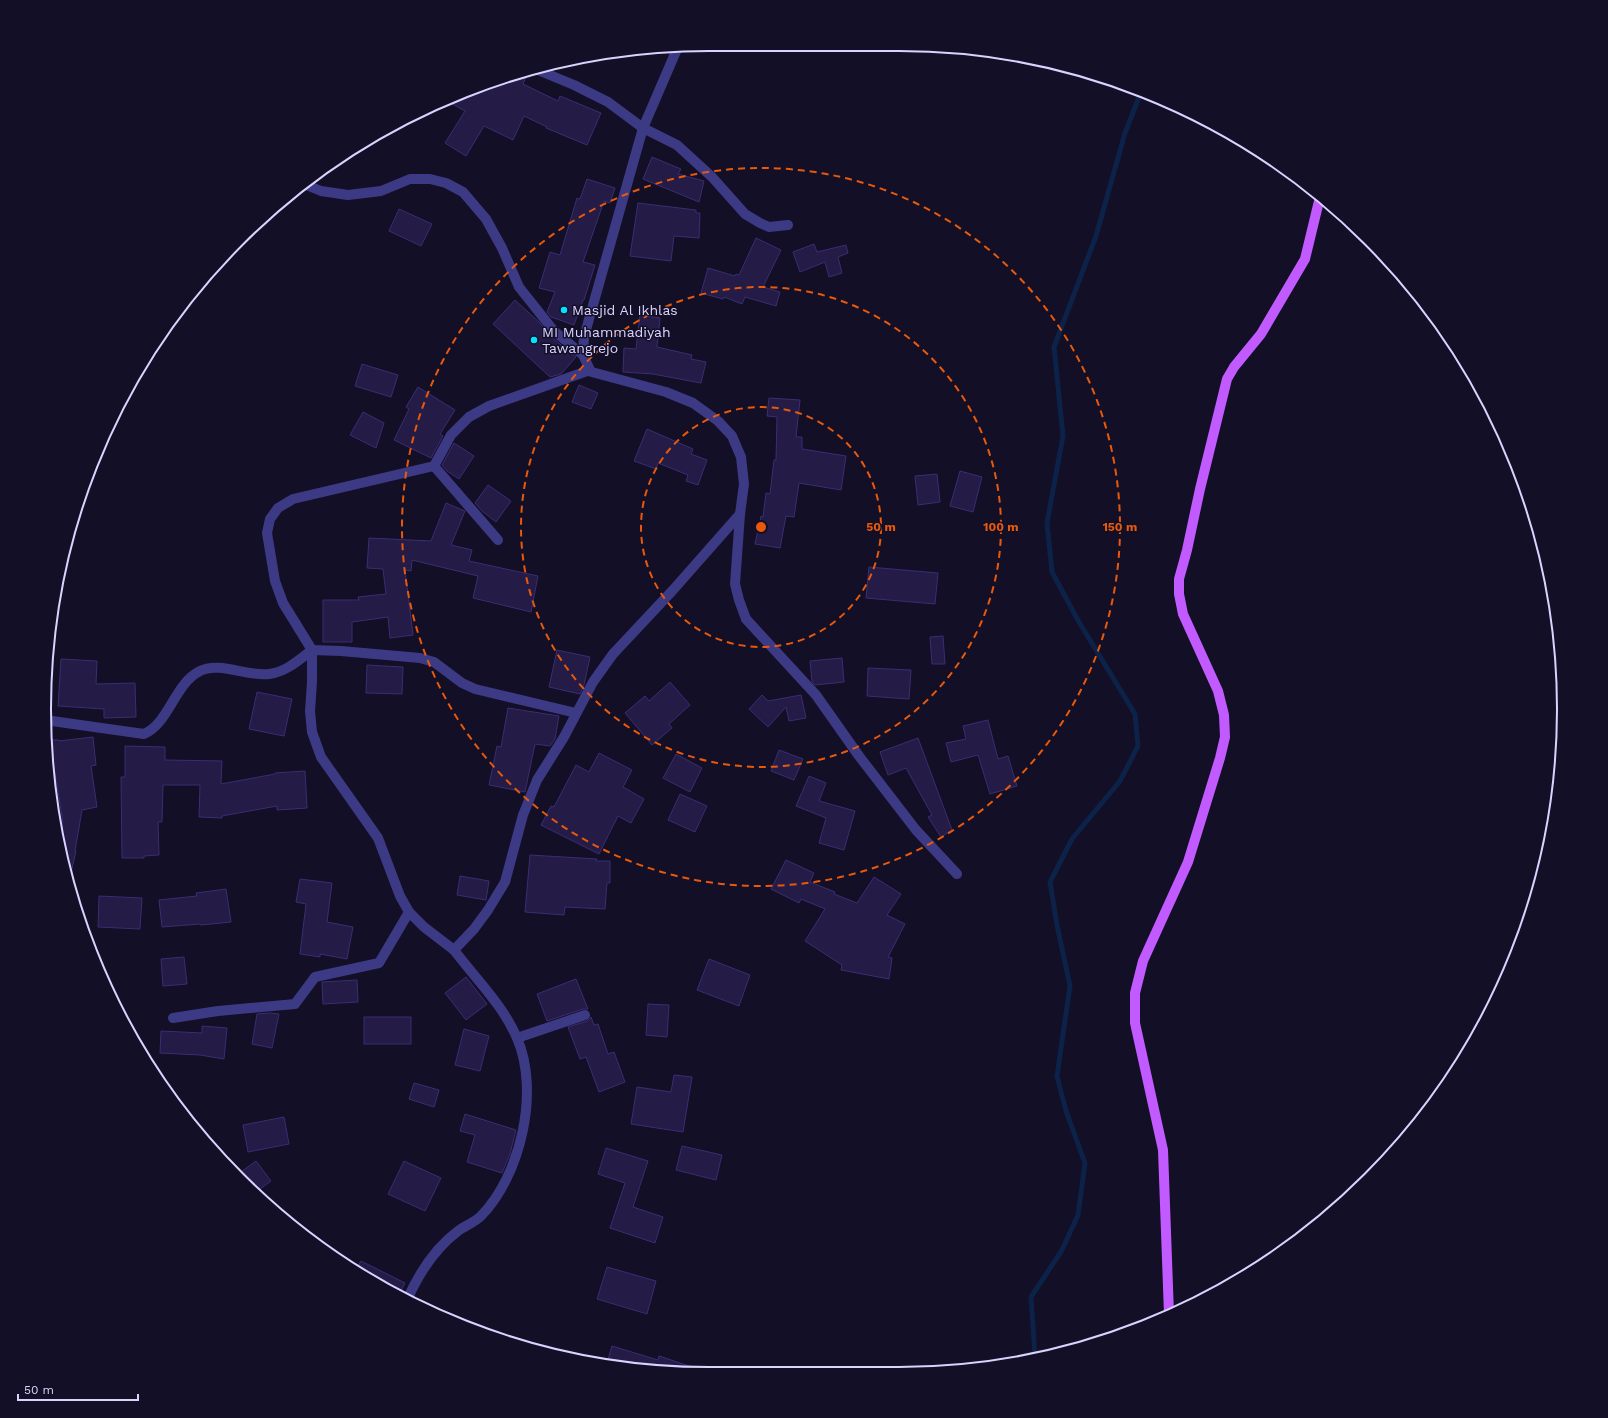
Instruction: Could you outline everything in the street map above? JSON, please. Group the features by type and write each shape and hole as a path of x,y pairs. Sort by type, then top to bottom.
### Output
{"main road":[{"path":"1169,1309 1163,1150 1135,1023 1135,993 1143,961 1188,862 1225,737 1224,715 1218,691 1182,614 1178,594 1178,578 1187,550 1205,467 1228,379 1234,367 1261,334 1305,260 1319,202"}],"street":[{"path":"583,355 584,337 643,128 676,52"},
{"path":"543,72 574,85 608,102 643,128 677,145 712,177 745,214 770,227 788,225"},
{"path":"309,186 321,191 348,195 381,191 410,179 430,179 446,183 462,192 486,219 502,248 519,287 554,331 583,355 590,370 588,371 666,392 693,403 718,421 732,436 742,457 744,484 740,514 735,584 746,618 816,695 859,756 916,830 957,874"},
{"path":"409,1294 434,1252 458,1231 480,1217 494,1200 508,1178 521,1139 528,1098 524,1059 517,1038 504,1013 454,950 424,928 409,912 400,896 378,838 321,757 312,732 310,711 312,650 283,603 274,581 267,534 270,519 278,508 293,499 434,466 451,435 469,417 490,406 590,370"},
{"path":"434,466 498,540"},
{"path":"454,950 488,910 505,882 522,815 537,780 564,738 593,682 613,654 673,590 740,514"},
{"path":"51,721 144,734 150,731 158,722 188,680 201,670 215,667 269,674 287,668 312,650 420,658 434,662 462,683 475,689 576,713"},
{"path":"173,1018 218,1011 295,1004 316,977 379,963 409,912"},
{"path":"517,1038 586,1015"}],"building":[{"path":"526,77 523,84 558,101 560,96 601,113 587,145 546,128 547,127 524,116 513,140 484,126 466,156 445,143 465,111 452,104 497,86"},
{"path":"652,157 681,169 678,174 704,181 699,202 643,179"},
{"path":"587,179 615,188 610,203 604,201 583,262 595,265 574,325 551,317 547,312 555,292 539,288 550,252 560,255 577,198 580,199"},
{"path":"638,203 696,210 696,213 700,213 699,238 674,236 671,261 630,256"},
{"path":"399,209 432,224 421,246 389,231"},
{"path":"756,238 781,250 763,287 780,292 776,306 745,297 742,304 724,297 723,299 701,293 708,268 735,276 736,274 739,275"},
{"path":"814,244 817,252 846,245 848,253 838,257 842,273 829,277 825,262 800,272 793,252"},
{"name":"MI Muhammadiyah Tawangrejo","path":"515,300 540,323 550,336 576,357 561,374 550,377 493,324"},
{"path":"640,315 660,318 657,347 692,355 691,359 706,362 701,383 653,374 623,372 624,348 636,349"},
{"path":"362,364 398,375 391,397 355,386"},
{"path":"579,385 598,393 591,409 572,402"},
{"path":"418,387 455,410 440,434 443,436 431,458 394,440 409,409 406,407"},
{"path":"769,398 800,400 796,437 802,437 802,449 846,456 841,490 799,483 794,517 786,516 780,548 755,544 761,516 763,517 766,493 770,494 774,460 776,460 777,417 767,416"},
{"path":"363,412 384,423 376,448 350,435"},
{"path":"647,429 693,449 691,454 707,460 698,485 686,481 688,475 658,463 656,469 634,461"},
{"path":"454,443 474,456 459,479 447,471 442,465"},
{"path":"960,471 982,477 973,512 950,506"},
{"path":"937,474 940,502 918,505 915,476"},
{"path":"488,485 511,501 496,522 482,511 475,503"},
{"path":"446,503 465,511 451,545 472,550 469,561 538,576 531,612 473,598 478,576 412,560 411,571 405,570 413,635 390,638 388,617 352,622 352,642 323,642 323,600 359,600 358,597 386,594 383,569 367,568 369,538 431,541"},
{"path":"869,567 938,573 935,604 866,598"},
{"path":"943,636 945,664 932,664 930,637"},
{"path":"557,650 590,657 584,685 580,694 549,687"},
{"path":"842,658 844,682 815,685 812,682 810,661"},
{"path":"61,659 97,661 96,684 135,683 136,717 104,718 104,709 58,706"},
{"path":"367,665 403,667 402,694 366,693"},
{"path":"868,668 911,670 909,699 867,696"},
{"path":"670,682 690,705 669,724 672,728 652,745 625,713 645,696 649,701"},
{"path":"257,692 292,699 284,736 249,729"},
{"path":"762,695 768,701 801,695 806,718 789,721 786,707 768,727 749,709"},
{"path":"508,708 559,716 555,739 550,746 535,744 525,792 489,785 497,746 501,747"},
{"path":"988,720 998,759 1008,756 1017,786 990,794 978,755 951,762 946,743 966,739 963,726"},
{"path":"93,737 96,765 91,766 97,807 82,810 71,871 62,823 63,823 52,752 52,740 59,741"},
{"path":"918,738 952,830 941,837 928,817 932,815 906,768 888,775 880,752"},
{"path":"125,746 165,747 165,760 222,761 221,784 275,773 305,771 307,808 277,810 277,806 222,816 222,818 199,817 200,785 163,785 162,822 158,822 159,855 144,856 144,858 122,858 121,777 125,777"},
{"path":"779,750 803,759 794,780 771,771"},
{"path":"599,753 632,770 623,787 644,799 631,823 618,816 599,854 541,825 551,806 554,807 576,765 589,772"},
{"path":"676,754 702,768 690,792 663,778"},
{"path":"809,776 826,783 819,801 855,811 844,850 819,843 826,818 796,806"},
{"path":"680,794 707,806 695,832 668,820"},
{"path":"530,855 610,861 610,883 607,883 605,909 565,907 564,915 525,912"},
{"path":"786,860 814,873 810,882 857,903 874,877 901,894 887,915 905,924 888,957 892,958 889,979 841,970 842,965 805,941 825,909 801,899 799,903 771,889"},
{"path":"460,876 489,881 486,900 457,895"},
{"path":"300,879 332,883 327,922 353,927 347,959 320,954 320,957 300,954 306,904 296,902"},
{"path":"226,889 231,922 162,927 159,900 197,896 196,893"},
{"path":"99,896 142,898 140,929 98,927"},
{"path":"184,957 187,984 163,986 161,959"},
{"path":"709,959 750,975 739,1006 697,990"},
{"path":"466,977 487,1004 466,1020 445,993"},
{"path":"576,979 588,1009 583,1009 547,1021 537,994"},
{"path":"357,980 358,1002 323,1004 322,982"},
{"path":"648,1004 669,1005 667,1037 646,1035"},
{"path":"257,1014 279,1014 272,1048 252,1044"},
{"path":"364,1017 411,1017 411,1044 364,1044"},
{"path":"591,1017 594,1025 598,1024 608,1054 614,1052 625,1082 599,1092 586,1057 580,1059 568,1027 587,1021"},
{"path":"202,1026 227,1028 224,1059 200,1055 160,1053 161,1031 202,1033"},
{"path":"464,1029 489,1036 480,1071 455,1065"},
{"path":"674,1075 692,1077 683,1132 631,1124 637,1087 671,1092"},
{"path":"414,1083 439,1090 434,1107 409,1099"},
{"path":"465,1114 516,1130 510,1154 502,1173 467,1162 475,1135 460,1131"},
{"path":"284,1117 289,1144 248,1152 243,1125"},
{"path":"682,1146 722,1155 716,1180 676,1170"},
{"path":"606,1148 648,1161 633,1207 663,1217 655,1243 610,1228 625,1183 598,1174"},
{"path":"256,1161 271,1181 260,1189 242,1171"},
{"path":"404,1161 441,1178 425,1211 388,1194"},
{"path":"361,1261 405,1283 401,1290 358,1265"},
{"path":"607,1267 656,1281 647,1314 597,1299"},
{"path":"612,1346 658,1360 659,1356 691,1367 666,1366 608,1359"}],"waterway":[{"path":"1035,1352 1031,1297 1062,1250 1078,1215 1085,1163 1066,1111 1057,1076 1070,986 1057,925 1050,882 1072,839 1120,781 1138,746 1135,714 1079,622 1052,572 1047,523 1063,436 1054,347 1096,236 1125,133 1139,97"}],"place":[{"name":"Masjid Al Ikhlas","path":"564,310"},
{"name":"MI Muhammadiyah Tawangrejo","path":"534,340"}]}
